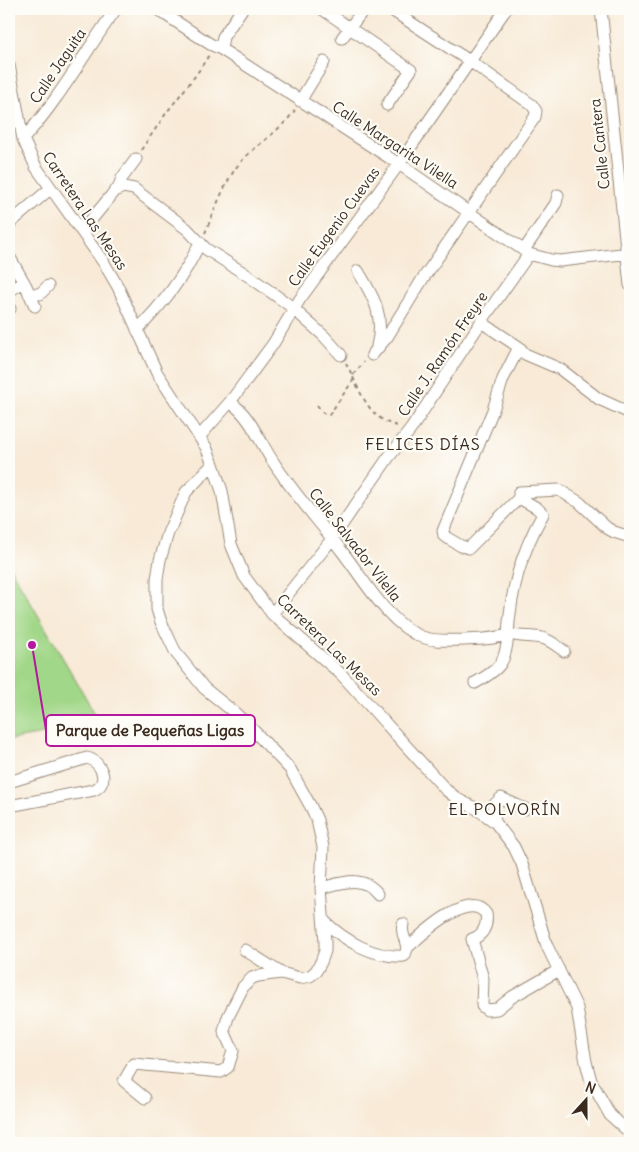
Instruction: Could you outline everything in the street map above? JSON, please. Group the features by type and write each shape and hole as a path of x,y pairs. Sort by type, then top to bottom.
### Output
{"street":[{"name":"Calle Jaguita","path":"23,139 53,103 85,52 116,9"},
{"name":"Calle Margarita Vilella","path":"156,9 398,164 527,252 546,259 560,261 629,253"},
{"path":"218,48 223,37 242,9"},
{"path":"322,9 351,25 411,70 387,105"},
{"path":"342,38 364,9"},
{"path":"374,353 387,338 422,280 535,117 536,111 532,105 471,62 390,9"},
{"name":"Calle Eugenio Cuevas","path":"200,436 230,402 273,344 300,299 471,62 506,9"},
{"name":"Calle Cantera","path":"601,9 629,253 630,280"},
{"path":"300,101 324,62"},
{"name":"Carretera Las Mesas","path":"9,65 23,139 36,166 104,263 118,287 157,373 200,436 213,464 222,491 226,520 237,561 244,576 272,614 341,674 446,790 495,822 514,847 522,864 539,917 542,933 576,1008 591,1081 610,1115 630,1132"},
{"path":"118,189 122,178 137,157"},
{"path":"82,231 118,189 128,187 134,189 187,229 206,249 250,277 295,310 324,336 341,355"},
{"path":"9,224 51,188"},
{"name":"Calle J. Ramón Freyre","path":"272,614 332,539 388,458 411,429 527,252 556,203 558,195"},
{"path":"137,330 154,312 194,257 200,242"},
{"path":"9,256 35,306"},
{"path":"358,271 374,296 379,314 381,332 374,353"},
{"path":"9,291 24,282"},
{"path":"30,294 40,294 48,286"},
{"path":"481,322 519,347 525,354 560,369 599,399 630,413"},
{"path":"519,347 503,379 493,410 443,531 444,536 448,540 469,548 519,495 559,490 580,502 607,528 630,537"},
{"name":"Calle Salvador Vilella","path":"230,402 241,409 281,474 394,617 417,634 428,639 498,638 508,634 548,640 564,651"},
{"path":"213,464 186,492 168,533 158,568 157,609 176,653 204,688 256,732 290,769 317,820 322,847 320,888 324,921 324,951 316,971 310,976 300,978 281,973 246,950"},
{"path":"474,683 487,676 502,662 506,655 509,616 514,587 525,549 543,514 519,495"},
{"path":"9,782 87,758 93,759 99,765 103,777 101,784 94,790 9,806"},
{"path":"495,822 493,806 501,798 524,809"},
{"path":"320,888 361,881 369,884 378,894"},
{"path":"407,948 429,928 466,906 471,906 481,909 486,914 487,919 481,934 472,939 484,979 482,1006 487,1010 497,1009 512,997 559,970"},
{"path":"324,921 336,932 374,952 404,956 407,948 401,927 402,924"},
{"path":"145,1098 124,1081 134,1064 221,1072 228,1067 233,1051 224,1032 228,1016 243,987 252,978 281,973"}],"path":[{"path":"137,157 167,112 218,48"},
{"path":"200,242 234,171 244,158 285,122 300,101"},
{"path":"317,405 323,412 329,415 360,366 374,353"},
{"path":"341,355 371,411 393,425 411,429"}],"green space":[{"path":"9,565 101,724 9,740"}],"place":[{"name":"Parque de Pequeñas Ligas","path":"32,645"}],"district":[{"name":"FELICES DÍAS","path":"423,444"},
{"name":"EL POLVORÍN","path":"505,809"}]}
